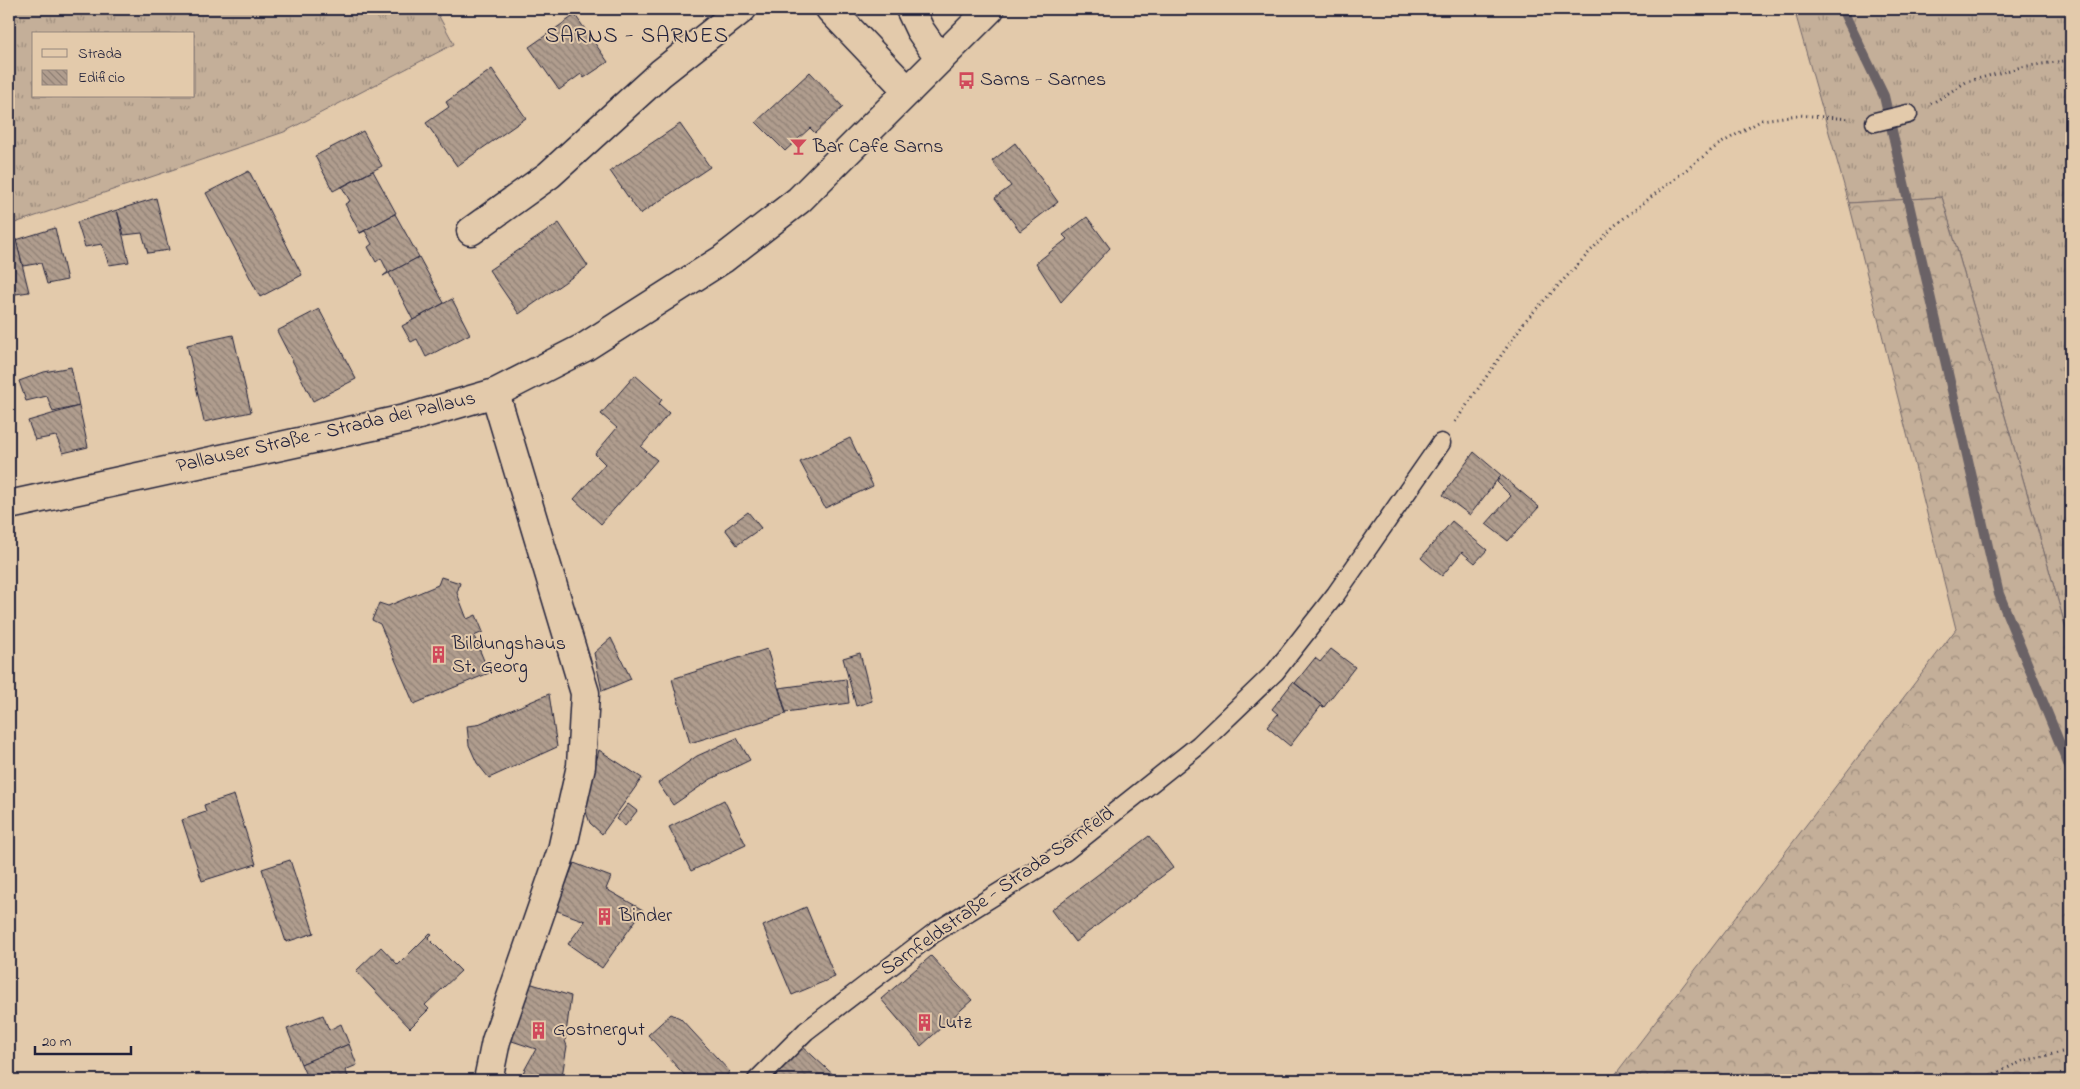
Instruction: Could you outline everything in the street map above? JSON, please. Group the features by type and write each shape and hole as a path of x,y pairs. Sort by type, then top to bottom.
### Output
{"street":[{"path":"471,231 549,175 661,73 742,9"},
{"path":"830,9 908,91"},
{"path":"910,9 920,30 940,60"},
{"name":"Pallauser Straße - Strada dei Pallaus","path":"9,505 405,419 495,393 585,347 723,259 799,200 990,9"},
{"path":"488,1080 496,1041 562,850 581,766 585,693 505,418 495,393"}],"lane":[{"path":"1875,122 1908,114"},
{"name":"Sarnfeldstraße - Strada Sarnfeld","path":"757,1080 806,1031 934,933 1066,851 1199,746 1275,672 1336,594 1441,444"}],"path":[{"path":"1908,114 1925,108 1966,82 2021,67 2071,60"},
{"path":"1441,444 1526,321 1614,226 1718,145 1762,120 1798,115 1875,122"},
{"path":"1982,1080 2023,1061 2071,1050"}],"green space":[{"path":"9,9 435,9 454,44 284,132 9,225"},
{"path":"1794,9 2071,9 2071,646 1942,197 1849,203"},
{"path":"1942,197 2071,646 2071,1080 1611,1080 1956,629 1849,203"}],"building":[{"path":"575,15 608,62 584,78 581,74 559,90 529,47"},
{"path":"492,69 526,118 457,166 426,123 449,107 446,102"},
{"path":"810,72 843,107 815,133 810,128 785,151 756,122"},
{"path":"680,124 710,167 640,214 610,171"},
{"path":"363,131 382,166 333,191 315,156"},
{"path":"1015,143 1058,202 1020,231 995,198 1011,186 992,161"},
{"path":"249,171 302,275 260,297 206,193"},
{"path":"373,171 396,213 360,233 345,204 350,201 342,187"},
{"path":"156,198 169,250 148,253 142,233 124,235 117,210"},
{"path":"117,210 129,262 109,265 102,244 85,247 77,222"},
{"path":"395,214 419,257 383,276 388,272 381,258 376,262 368,247 372,244 365,231 360,233"},
{"path":"1087,217 1110,248 1061,302 1036,263 1067,239 1063,235"},
{"path":"559,223 588,266 519,314 489,270"},
{"path":"55,228 67,280 47,284 41,263 23,266 16,240"},
{"path":"16,240 29,292 9,295 9,242"},
{"path":"419,257 444,303 413,320 389,273"},
{"path":"452,299 470,334 426,357 417,339 411,342 402,326"},
{"path":"319,309 356,379 313,401 277,331"},
{"path":"233,335 251,412 204,422 187,345"},
{"path":"71,367 79,406 53,412 47,396 26,401 19,381 44,372"},
{"path":"635,375 662,399 659,404 669,413 641,447 657,460 601,524 574,499 605,464 595,454 617,428 601,414"},
{"path":"79,406 88,447 63,453 56,436 35,440 28,421"},
{"path":"850,438 873,486 825,508 800,462"},
{"path":"1474,452 1501,475 1470,515 1443,495"},
{"path":"1501,475 1539,507 1508,541 1486,524 1511,496 1497,482"},
{"path":"748,512 761,528 737,545 725,529"},
{"path":"1452,521 1487,550 1475,563 1462,552 1442,576 1421,558"},
{"name":"Bildungshaus St. Georg","path":"441,577 460,583 457,593 467,619 476,615 483,632 474,636 489,673 414,704 380,624 372,620 379,603 388,606 438,585"},
{"path":"611,638 631,679 602,691 594,653"},
{"path":"767,649 786,714 690,743 672,679"},
{"path":"1331,649 1355,667 1324,707 1295,683 1315,658 1320,662"},
{"path":"860,653 872,701 856,706 843,658"},
{"path":"846,679 849,703 786,712 779,688"},
{"path":"1293,682 1324,707 1321,706 1290,746 1267,727 1278,714 1272,709"},
{"path":"549,694 557,747 489,778 477,763 469,745 467,726 476,725"},
{"path":"737,738 750,760 711,779 673,805 658,783 697,756"},
{"path":"599,750 642,778 602,834 590,823 585,809"},
{"path":"234,795 256,864 202,881 182,820 206,812 204,805"},
{"path":"724,800 746,845 691,871 669,827"},
{"path":"628,804 637,811 625,826 616,819"},
{"path":"1149,836 1173,868 1075,942 1051,910"},
{"path":"290,860 314,933 286,942 262,869"},
{"name":"Binder","path":"574,863 611,877 606,889 643,910 602,968 568,944 585,921 555,910"},
{"path":"806,907 835,977 792,995 763,926"},
{"path":"430,933 432,934 428,938 461,971 425,1005 429,1009 410,1028 356,971 381,947 398,965"},
{"name":"Lutz","path":"931,956 972,1000 921,1046 881,999"},
{"name":"Gostnergut","path":"529,983 571,996 565,1041 567,1046 562,1076 575,1080 519,1080 536,1049 509,1040"},
{"path":"671,1014 680,1018 730,1072 721,1080 689,1080 648,1035"},
{"path":"323,1015 329,1030 341,1024 349,1044 301,1064 287,1029"},
{"path":"349,1044 357,1065 345,1070 350,1080 308,1080 301,1064"},
{"path":"801,1045 839,1080 768,1080"}],"waterway":[{"path":"1842,9 1884,96 1999,594 2071,771"}],"place":[{"name":"Sarns - Sarnes","path":"966,80"},
{"name":"Bar Cafe Sarns","path":"799,147"},
{"name":"Bildungshaus St. Georg","path":"438,655"},
{"name":"Binder","path":"605,916"},
{"name":"Lutz","path":"924,1023"},
{"name":"Gostnergut","path":"539,1030"}],"district":[{"name":"SARNS - SARNES","path":"637,37"}]}
